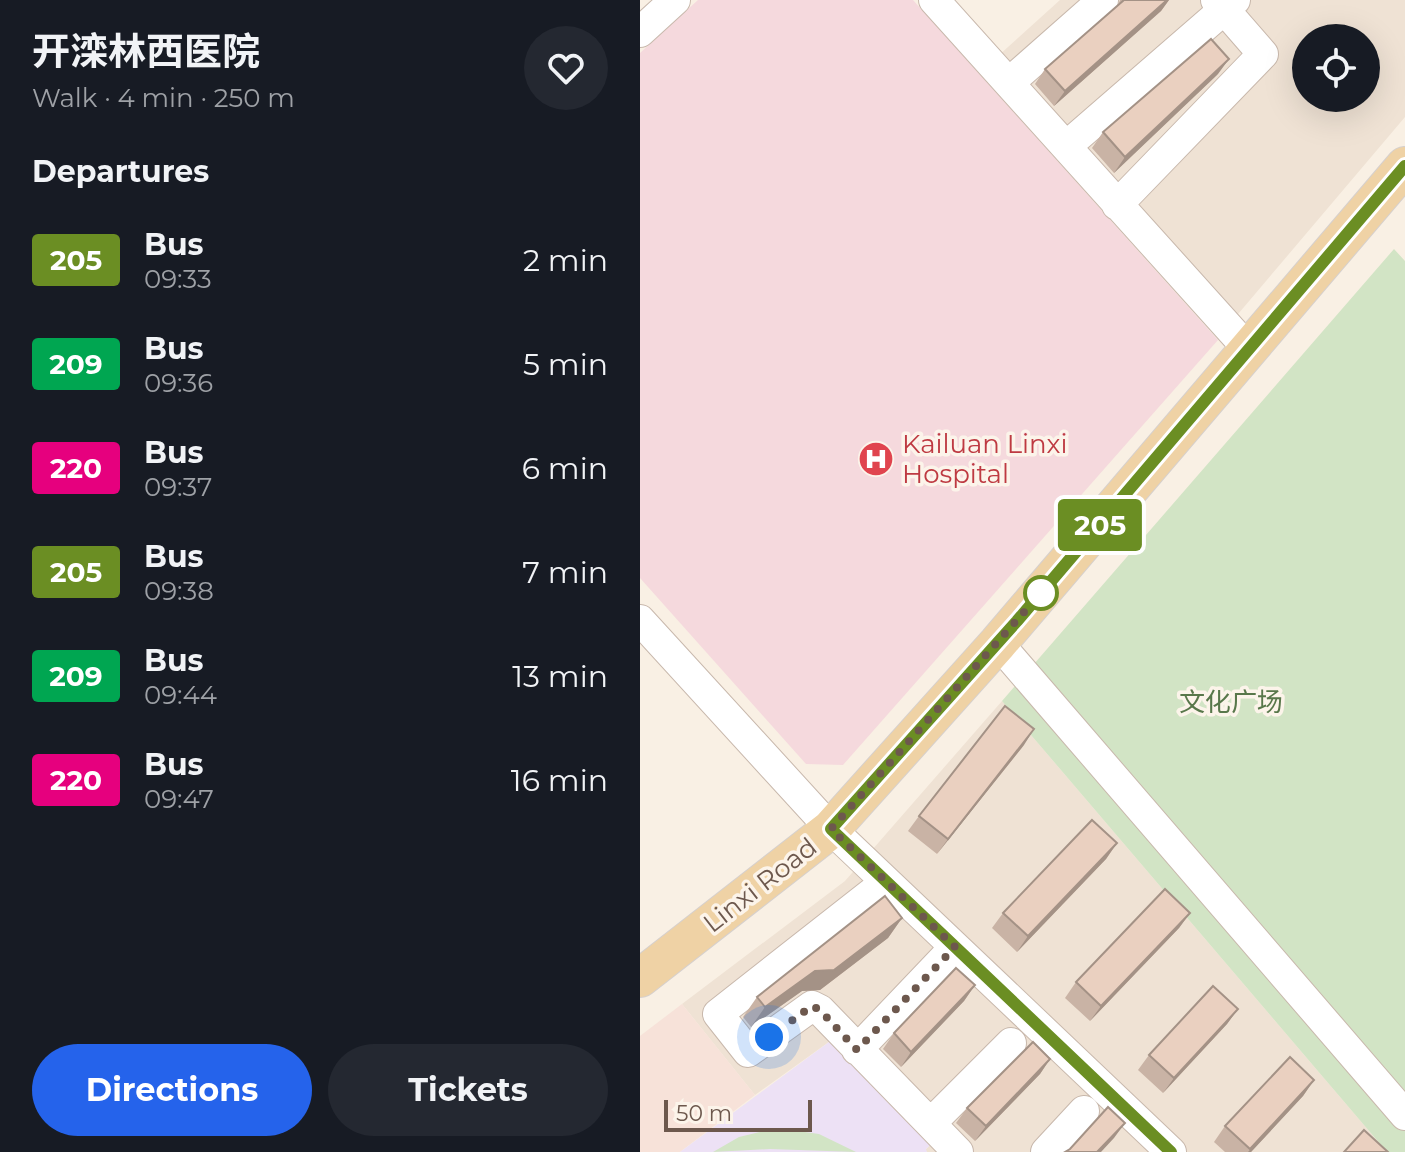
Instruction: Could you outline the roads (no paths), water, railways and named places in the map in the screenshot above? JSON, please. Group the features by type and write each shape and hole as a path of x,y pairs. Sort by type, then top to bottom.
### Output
{"main road":[{"name":"Linxi Road","path":"640,978 831,829 998,643 1405,166"}],"street":[{"path":"640,32 675,0"},
{"path":"934,0 1250,351"},
{"path":"1019,74 1103,0"},
{"path":"1077,137 1225,3 1263,54 1117,205"},
{"path":"640,620 831,829 1171,1152"},
{"path":"998,643 1405,1115"},
{"path":"886,882 718,1014 748,1052 812,1006 820,1010 958,1152"},
{"path":"857,1050 955,947"},
{"path":"931,1123 1011,1043"},
{"path":"1046,1152 1084,1111"}],"place":[{"name":"Kailuan Linxi Hospital","path":"876,459"}],"park label":[{"name":"文化广场","path":"1231,702"}]}
